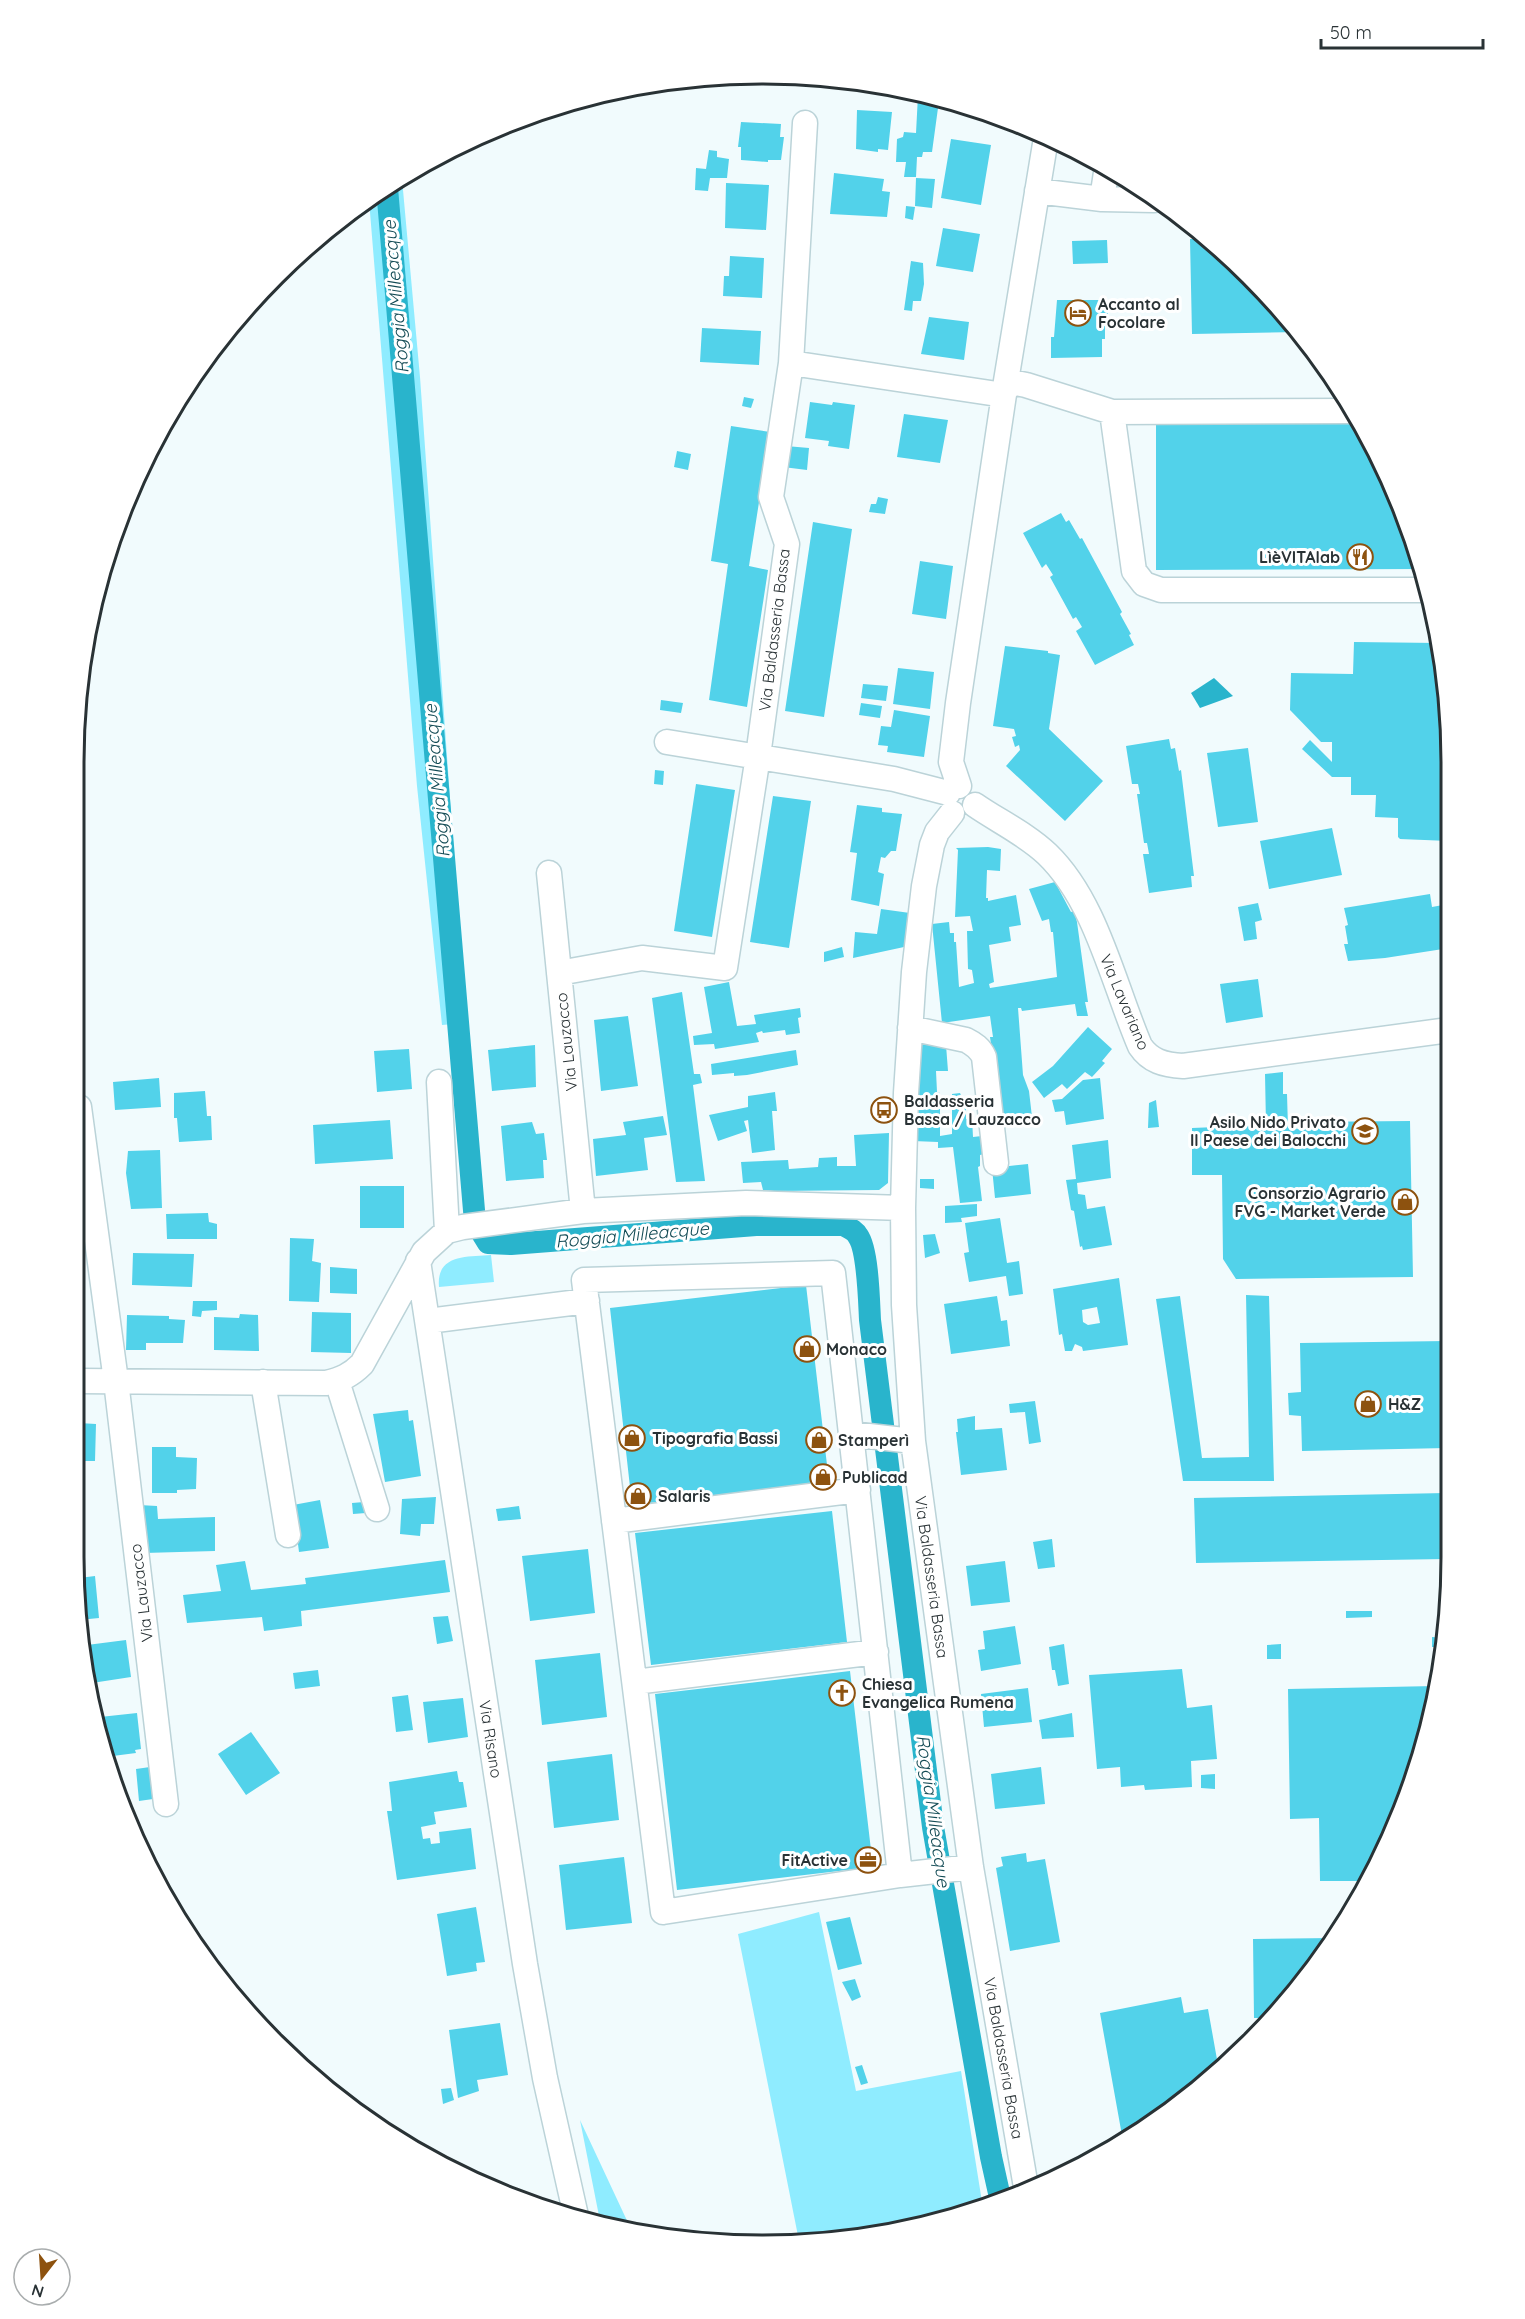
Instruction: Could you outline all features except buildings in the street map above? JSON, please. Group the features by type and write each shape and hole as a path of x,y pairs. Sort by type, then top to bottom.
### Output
{"street":[{"name":"Via Baldasseria Bassa","path":"559,973 642,958 725,968 758,756 787,544 771,497 791,363 805,123"},
{"path":"667,742 916,784 953,798 951,753 1005,388 1045,146"},
{"path":"1102,199 1105,177"},
{"path":"1037,191 1102,199 1142,200"},
{"path":"791,363 1005,388 1026,385 1112,412 1343,411"},
{"path":"1112,412 1131,539 1132,562 1137,578 1144,584 1161,590 1419,590"},
{"name":"Via Baldasseria Bassa","path":"953,798 932,845 924,886 910,1028 903,1208 907,1440 963,1868 1025,2182"},
{"name":"Via Lavariano","path":"953,798 966,815 975,805 1023,835 1045,852 1064,872 1079,892 1089,914 1140,1046 1146,1055 1156,1061 1183,1066 1441,1031"},
{"name":"Via Lauzacco","path":"549,873 583,1211"},
{"path":"910,1028 966,1040 982,1052 996,1163"},
{"path":"439,1082 455,1229"},
{"name":"Via Lauzacco","path":"84,1130 166,1804"},
{"path":"84,1381 337,1381 347,1377 362,1364 424,1252 455,1229 583,1211 746,1203 903,1208"},
{"name":"Via Risano","path":"418,1261 525,1964 545,2078 574,2208"},
{"path":"900,1875 833,1273 584,1280 663,1912 900,1875 963,1868"},
{"path":"428,1321 586,1301"},
{"path":"337,1381 377,1509"},
{"path":"263,1382 288,1535"},
{"path":"851,1434 907,1440"},
{"path":"614,1521 858,1491"},
{"path":"634,1682 876,1652"}],"shaded area":[{"path":"403,188 420,377 466,1023 442,1025 417,786 370,209"},
{"path":"1214,678 1233,696 1200,708 1191,693"},
{"path":"491,1255 494,1282 439,1287 442,1268 448,1263 463,1257"},
{"path":"819,1912 856,2091 961,2071 982,2199 895,2222 798,2234 738,1934"},
{"path":"580,2120 627,2221 599,2215"}],"waterway":[{"name":"Roggia Milleacque","path":"388,197 475,1222 488,1243 511,1244 756,1225 843,1225 858,1236 866,1264 870,1320 933,1827 999,2192"}],"place":[{"name":"Accanto al Focolare","path":"1078,313"},
{"name":"LìèVITAlab","path":"1360,557"},
{"name":"Baldasseria Bassa / Lauzacco","path":"884,1110"},
{"name":"Asilo Nido Privato Il Paese dei Balocchi","path":"1365,1131"},
{"name":"Consorzio Agrario FVG - Market Verde","path":"1405,1202"},
{"name":"Monaco","path":"807,1349"},
{"name":"H&Z","path":"1368,1404"},
{"name":"Tipografia Bassi","path":"632,1438"},
{"name":"Stamperì","path":"819,1440"},
{"name":"Publicad","path":"823,1477"},
{"name":"Salaris","path":"638,1496"},
{"name":"Chiesa Evangelica Rumena","path":"842,1693"},
{"name":"FitActive","path":"868,1860"}]}
